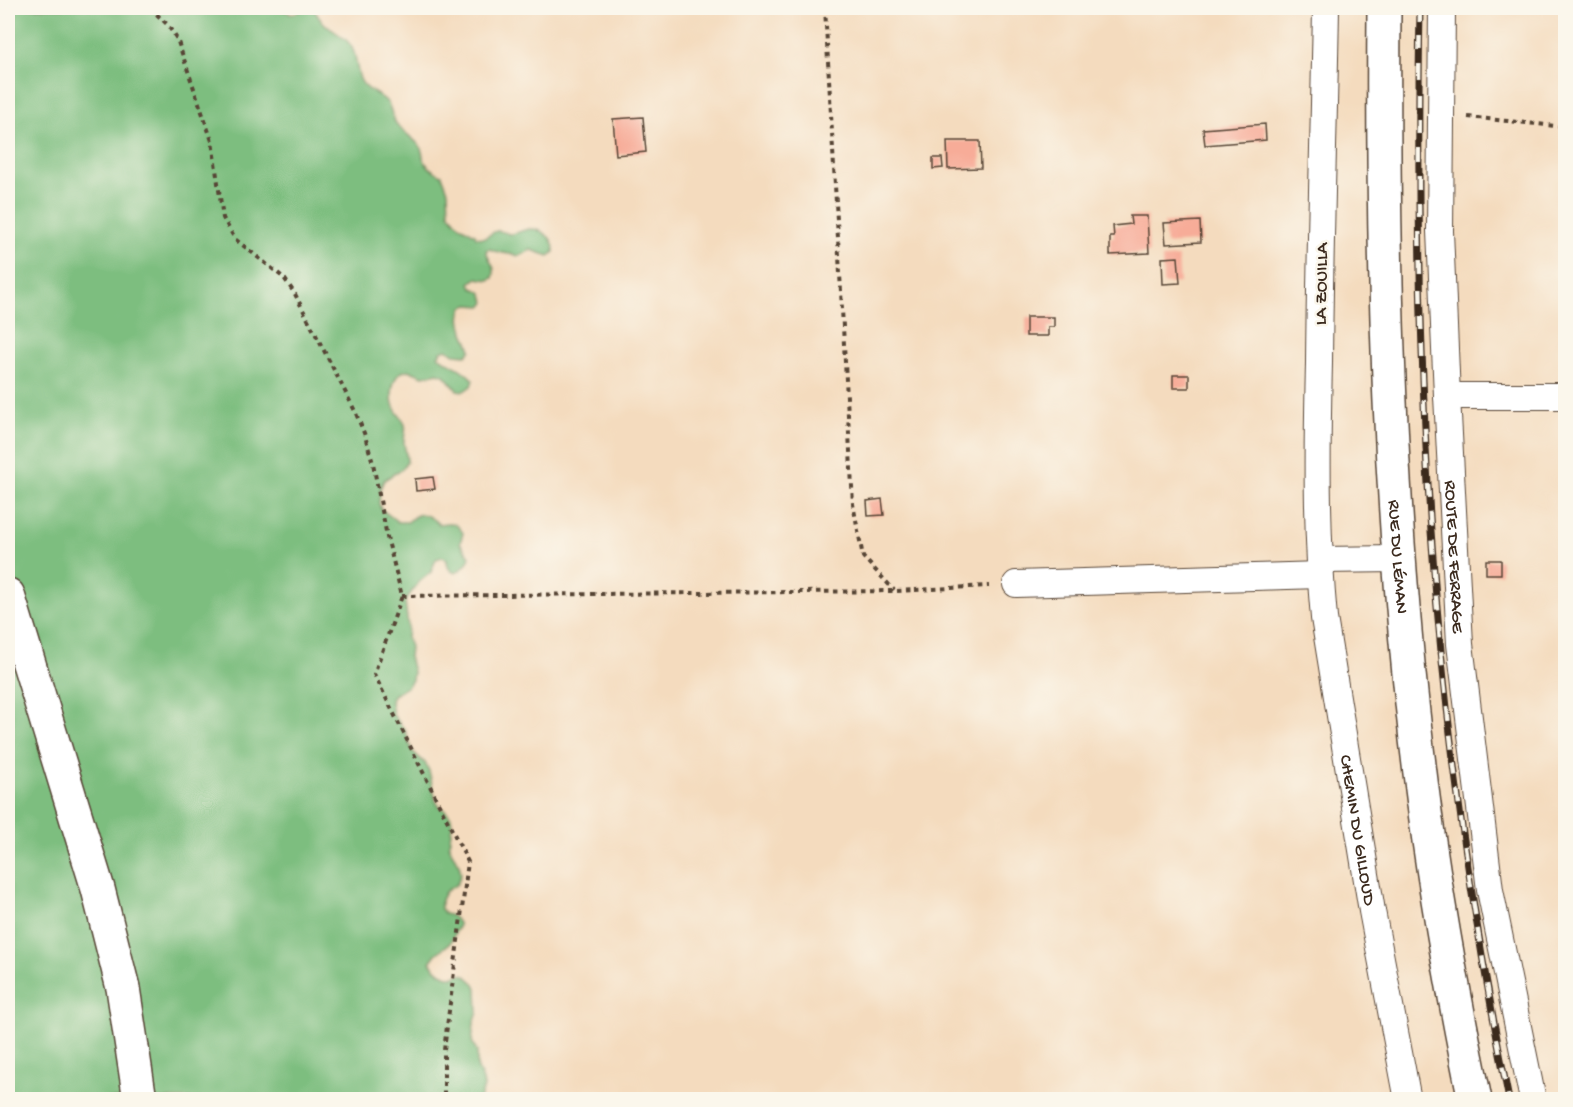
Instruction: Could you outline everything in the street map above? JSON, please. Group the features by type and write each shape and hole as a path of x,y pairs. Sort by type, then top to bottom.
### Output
{"main road":[{"name":"RUE DU LÉMAN","path":"1384,8 1383,134 1386,322 1399,559 1422,791 1440,908 1475,1100"},
{"path":"8,595 98,889 123,988 140,1100"}],"street":[{"name":"LA ZOUILLA","path":"1320,568 1317,497 1326,8"},
{"name":"ROUTE DE FERRAGE","path":"1442,8 1440,231 1460,644 1489,879 1533,1100"},
{"path":"1447,396 1566,396"},
{"path":"1016,584 1320,568 1399,559"},
{"name":"CHEMIN DU GILLOUD","path":"1320,568 1324,618 1372,911 1408,1100"}],"path":[{"path":"150,8 168,24 181,48 212,141 223,218 236,239 284,278 309,318 356,411 373,463 387,537 402,596 374,674 468,862 444,1050 444,1100"},
{"path":"825,8 854,504 863,557 895,591"},
{"path":"1440,115 1566,127"},
{"path":"402,596 895,591 1016,584"}],"green space":[{"path":"8,8 280,8 294,13 312,8 326,25 351,46 363,84 386,101 395,122 420,147 426,163 442,175 448,191 449,213 460,226 481,238 497,231 515,234 530,229 536,230 549,237 552,242 554,252 549,256 531,250 519,256 486,250 494,270 493,278 489,280 477,278 470,283 472,288 482,293 485,304 463,307 460,318 471,350 466,355 455,354 446,349 438,356 470,376 473,380 471,386 464,391 457,390 444,375 438,373 423,376 408,370 397,376 392,391 392,401 405,425 404,441 407,462 402,469 384,480 380,489 381,509 398,522 408,522 416,515 424,514 439,524 450,523 458,526 463,533 460,543 470,556 467,564 456,573 449,568 447,560 442,557 436,559 431,572 419,582 405,601 412,680 407,687 393,695 391,701 393,715 405,730 412,751 425,763 429,771 436,801 451,817 449,844 459,864 461,874 457,884 445,892 441,900 441,909 445,914 454,917 459,925 450,943 430,962 446,975 453,977 459,974 465,975 477,989 478,1012 472,1041 477,1052 477,1066 484,1087 480,1099 8,1099"}],"building":[{"path":"643,117 646,152 616,155 613,119"},
{"path":"1265,124 1266,140 1205,145 1203,129"},
{"path":"947,141 980,141 981,168 948,169"},
{"path":"933,158 942,158 943,168 933,169"},
{"path":"1130,216 1147,216 1149,253 1110,255 1110,237 1114,237 1113,226 1131,224"},
{"path":"1200,221 1201,242 1166,244 1164,223"},
{"path":"1178,257 1180,283 1163,284 1162,258"},
{"path":"1026,317 1054,317 1054,327 1048,327 1048,336 1026,336"},
{"path":"1173,375 1189,375 1189,388 1173,388"},
{"path":"433,477 435,489 416,491 415,479"},
{"path":"882,499 884,515 868,516 867,501"},
{"path":"1486,560 1501,560 1501,574 1486,574"},
{"path":"1563,781 1566,781 1566,807 1563,807"}],"railway":[{"path":"1420,8 1421,335 1431,531 1451,745 1471,888 1509,1100"}]}
